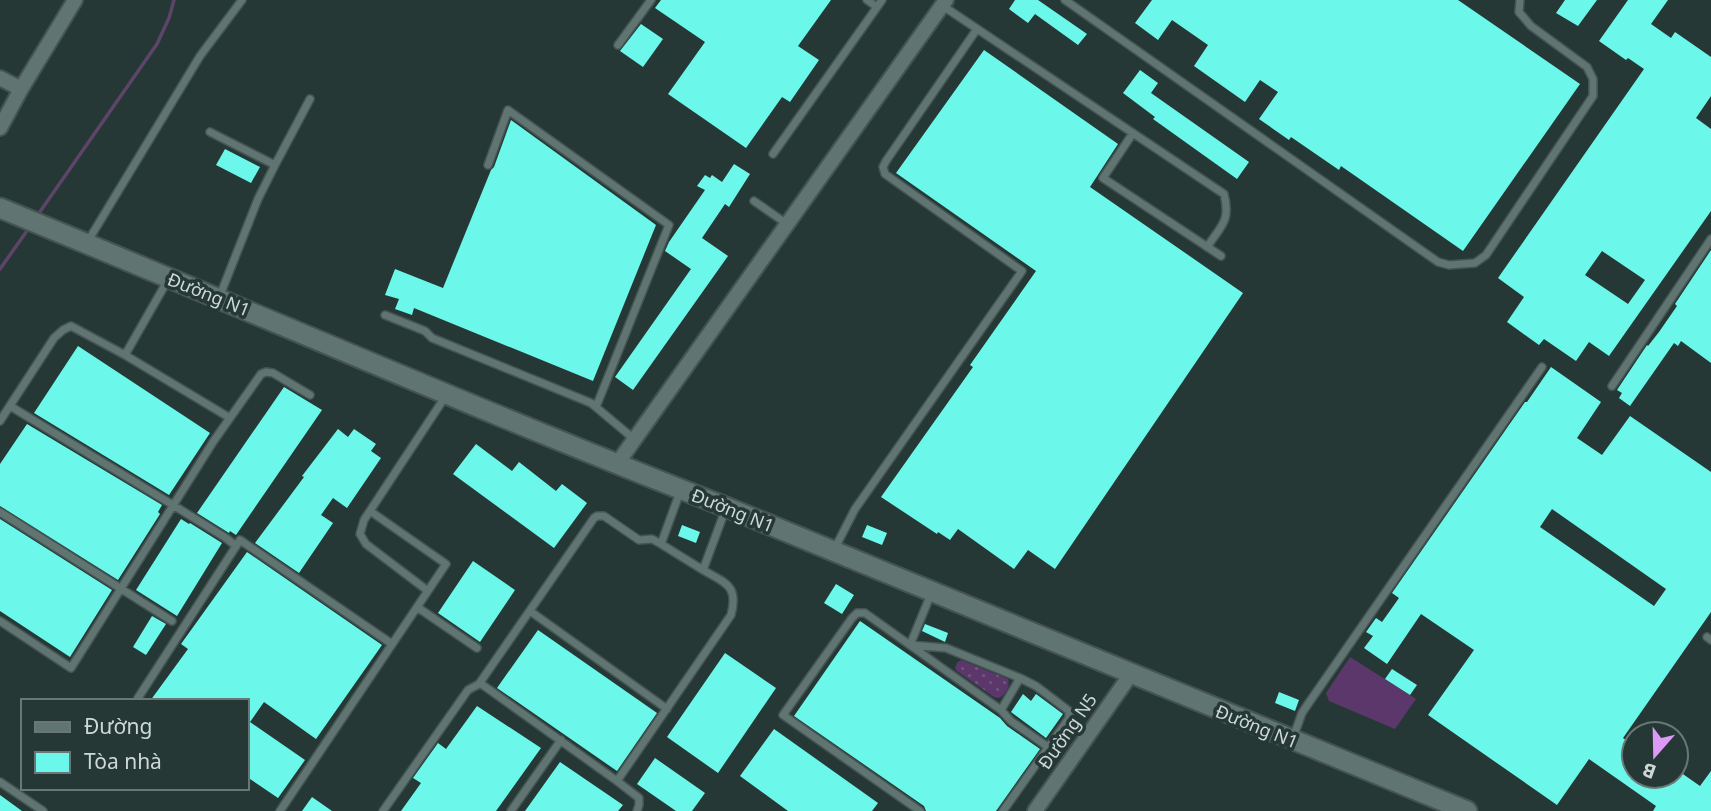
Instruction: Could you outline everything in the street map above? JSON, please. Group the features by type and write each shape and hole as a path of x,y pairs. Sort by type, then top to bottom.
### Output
{"street":[{"path":"0,128 75,0"},
{"path":"617,464 944,3"},
{"path":"0,78 21,89"},
{"name":"Đường N1","path":"6,210 617,464 1466,811"},
{"name":"Đường N5","path":"1035,811 1131,674"}],"lane":[{"path":"86,244 200,56 242,0"},
{"path":"618,45 651,0"},
{"path":"773,154 879,3 867,0"},
{"path":"1065,0 1438,262 1449,265 1475,263 1486,255 1593,96 1593,79 1587,67 1531,26 1519,12 1520,0"},
{"path":"944,3 977,29 1224,194 1228,208 1227,217 1207,247"},
{"path":"833,552 855,509 1022,271 885,174 883,167 977,29"},
{"path":"219,298 255,205 310,99"},
{"path":"488,164 508,110 669,225 596,407"},
{"path":"210,132 275,165"},
{"path":"1133,133 1103,178 1221,256"},
{"path":"754,201 787,224"},
{"path":"1612,386 1711,239"},
{"path":"125,355 169,277"},
{"path":"385,316 591,403 635,439"},
{"path":"0,421 54,338 71,326 230,418"},
{"path":"1292,740 1308,704 1542,366"},
{"path":"0,621 71,668 212,442 261,374 273,373 310,395"},
{"path":"428,590 366,544 360,534 370,510 447,394"},
{"path":"10,406 236,546"},
{"path":"661,544 681,489"},
{"path":"703,570 726,507"},
{"path":"280,811 446,564 370,510"},
{"path":"0,512 172,621"},
{"path":"383,811 468,690 480,682 597,516 604,516 639,540 652,539 732,590 733,609 728,621 617,781"},
{"path":"138,698 240,540 392,644"},
{"path":"910,645 932,592"},
{"path":"417,607 477,648"},
{"path":"530,611 667,709"},
{"path":"920,811 783,715 857,613 864,613 910,645 1048,747"},
{"path":"910,645 946,648 1020,678 1036,686 1069,711 1069,718 1003,811"},
{"path":"1001,710 1020,678"},
{"path":"480,682 639,798 636,811"},
{"path":"512,811 561,740"},
{"path":"0,782 43,811"}],"shaded area":[{"path":"1350,657 1416,699 1395,729 1329,701 1326,693"},
{"path":"961,660 1008,679 1005,693 999,698 994,697 957,671 955,668"}],"building":[{"path":"661,0 831,0 798,46 819,60 790,102 782,97 746,148 668,94 705,42 655,8"},
{"path":"1015,0 1038,0 1087,34 1078,45 1035,14 1028,23 1009,9"},
{"path":"1152,0 1458,0 1580,84 1463,251 1341,166 1339,170 1259,119 1278,92 1260,80 1245,102 1194,66 1208,45 1172,20 1158,40 1135,23"},
{"path":"1565,0 1597,0 1578,26 1556,13"},
{"path":"1628,0 1668,0 1651,24 1671,38 1675,32 1711,57 1711,96 1696,118 1711,129 1711,211 1609,356 1589,342 1576,361 1544,339 1539,345 1507,322 1524,297 1498,278 1644,69 1599,41","holes":["1602,251 1645,280 1628,304 1585,275"]},
{"path":"641,24 663,39 643,67 620,51"},
{"path":"984,50 1118,144 1090,187 1243,293 1055,569 1028,550 1014,569 958,529 950,540 881,497 973,367 970,365 1036,271 896,173"},
{"path":"1140,70 1158,83 1151,93 1249,162 1237,179 1153,119 1155,117 1123,93"},
{"path":"511,120 656,225 593,381 414,308 412,315 395,309 399,299 385,295 395,269 443,288"},
{"path":"225,149 260,167 251,183 216,165"},
{"path":"734,164 750,174 729,207 725,204 702,238 728,256 633,390 615,377 691,269 665,251 669,242 705,190 697,186 705,175 710,178 712,175 722,182"},
{"path":"1711,250 1711,363 1681,341 1678,346 1674,343 1630,406 1619,398 1622,393 1617,390 1677,306 1675,304"},
{"path":"78,346 210,433 169,495 34,413"},
{"path":"1551,367 1601,402 1577,438 1602,455 1630,416 1711,472 1711,612 1636,720 1620,720 1620,781 1589,759 1557,805 1428,715 1474,650 1421,614 1387,664 1364,648 1373,636 1366,632 1376,618 1382,622 1399,598 1392,593","holes":["1552,509 1666,589 1654,606 1540,527"]},
{"path":"284,387 322,410 236,535 230,531 229,533 197,513"},
{"path":"27,424 162,505 158,512 160,514 118,580 0,506 0,464"},
{"path":"338,429 348,437 354,429 376,444 371,451 381,458 347,508 333,498 321,515 333,523 299,573 255,543"},
{"path":"476,444 512,471 519,462 556,491 562,484 587,503 554,548 453,474"},
{"path":"0,519 112,590 70,657 0,611"},
{"path":"181,519 222,543 177,616 136,590"},
{"path":"682,525 700,532 696,543 678,536"},
{"path":"867,525 887,533 882,545 862,537"},
{"path":"247,552 382,645 316,739 264,702 250,722 305,760 278,798 248,778 248,699 151,699 188,649 181,644"},
{"path":"473,561 515,590 480,642 438,613"},
{"path":"836,584 854,595 842,614 824,603"},
{"path":"152,616 166,624 146,655 133,647"},
{"path":"860,621 1040,749 996,811 926,811 924,806 794,716"},
{"path":"925,624 948,633 945,642 922,631"},
{"path":"538,630 657,713 617,771 497,688"},
{"path":"725,653 776,688 718,773 667,737"},
{"path":"1392,669 1417,685 1410,695 1385,679"},
{"path":"1279,692 1299,700 1295,711 1275,703"},
{"path":"1023,694 1031,701 1036,694 1063,714 1046,738 1011,712"},
{"path":"477,706 541,748 496,811 401,811 421,783 413,778 438,743 446,749"},
{"path":"774,729 878,803 872,811 788,811 740,776"},
{"path":"655,758 705,793 692,811 676,811 637,784"},
{"path":"560,762 623,805 618,811 525,811"},
{"path":"1711,771 1711,811 1653,811 1656,806 1633,790 1690,790 1690,779 1700,786"},
{"path":"0,795 22,811 0,811"},
{"path":"312,797 332,811 302,811"}],"waterway":[{"path":"37,216 157,44 174,0"},
{"path":"0,269 29,228"}]}
